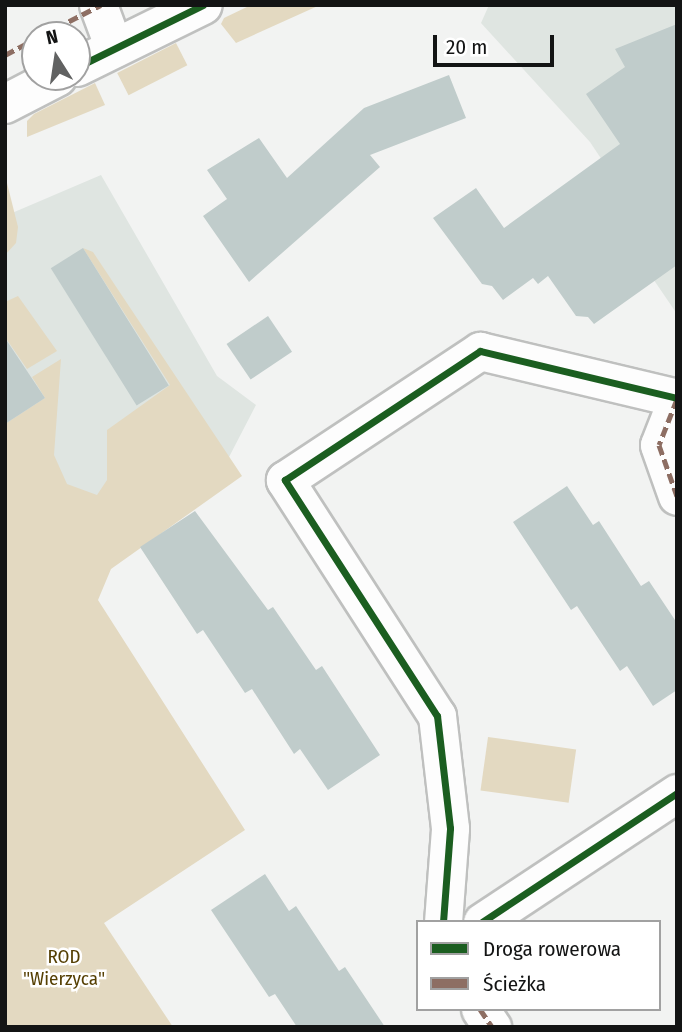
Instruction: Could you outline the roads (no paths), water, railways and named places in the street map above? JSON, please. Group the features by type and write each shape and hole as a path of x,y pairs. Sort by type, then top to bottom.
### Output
{"street":[{"path":"98,5 114,48"},
{"path":"91,60 203,5"},
{"path":"5,104 30,91"},
{"path":"443,920 450,828 437,716 285,480 480,351 677,398 659,445 677,496"},
{"path":"485,920 677,793"},
{"path":"481,1011 492,1027"}],"park label":[{"name":"ROD \"Wierzyca\"","path":"64,968"}]}
